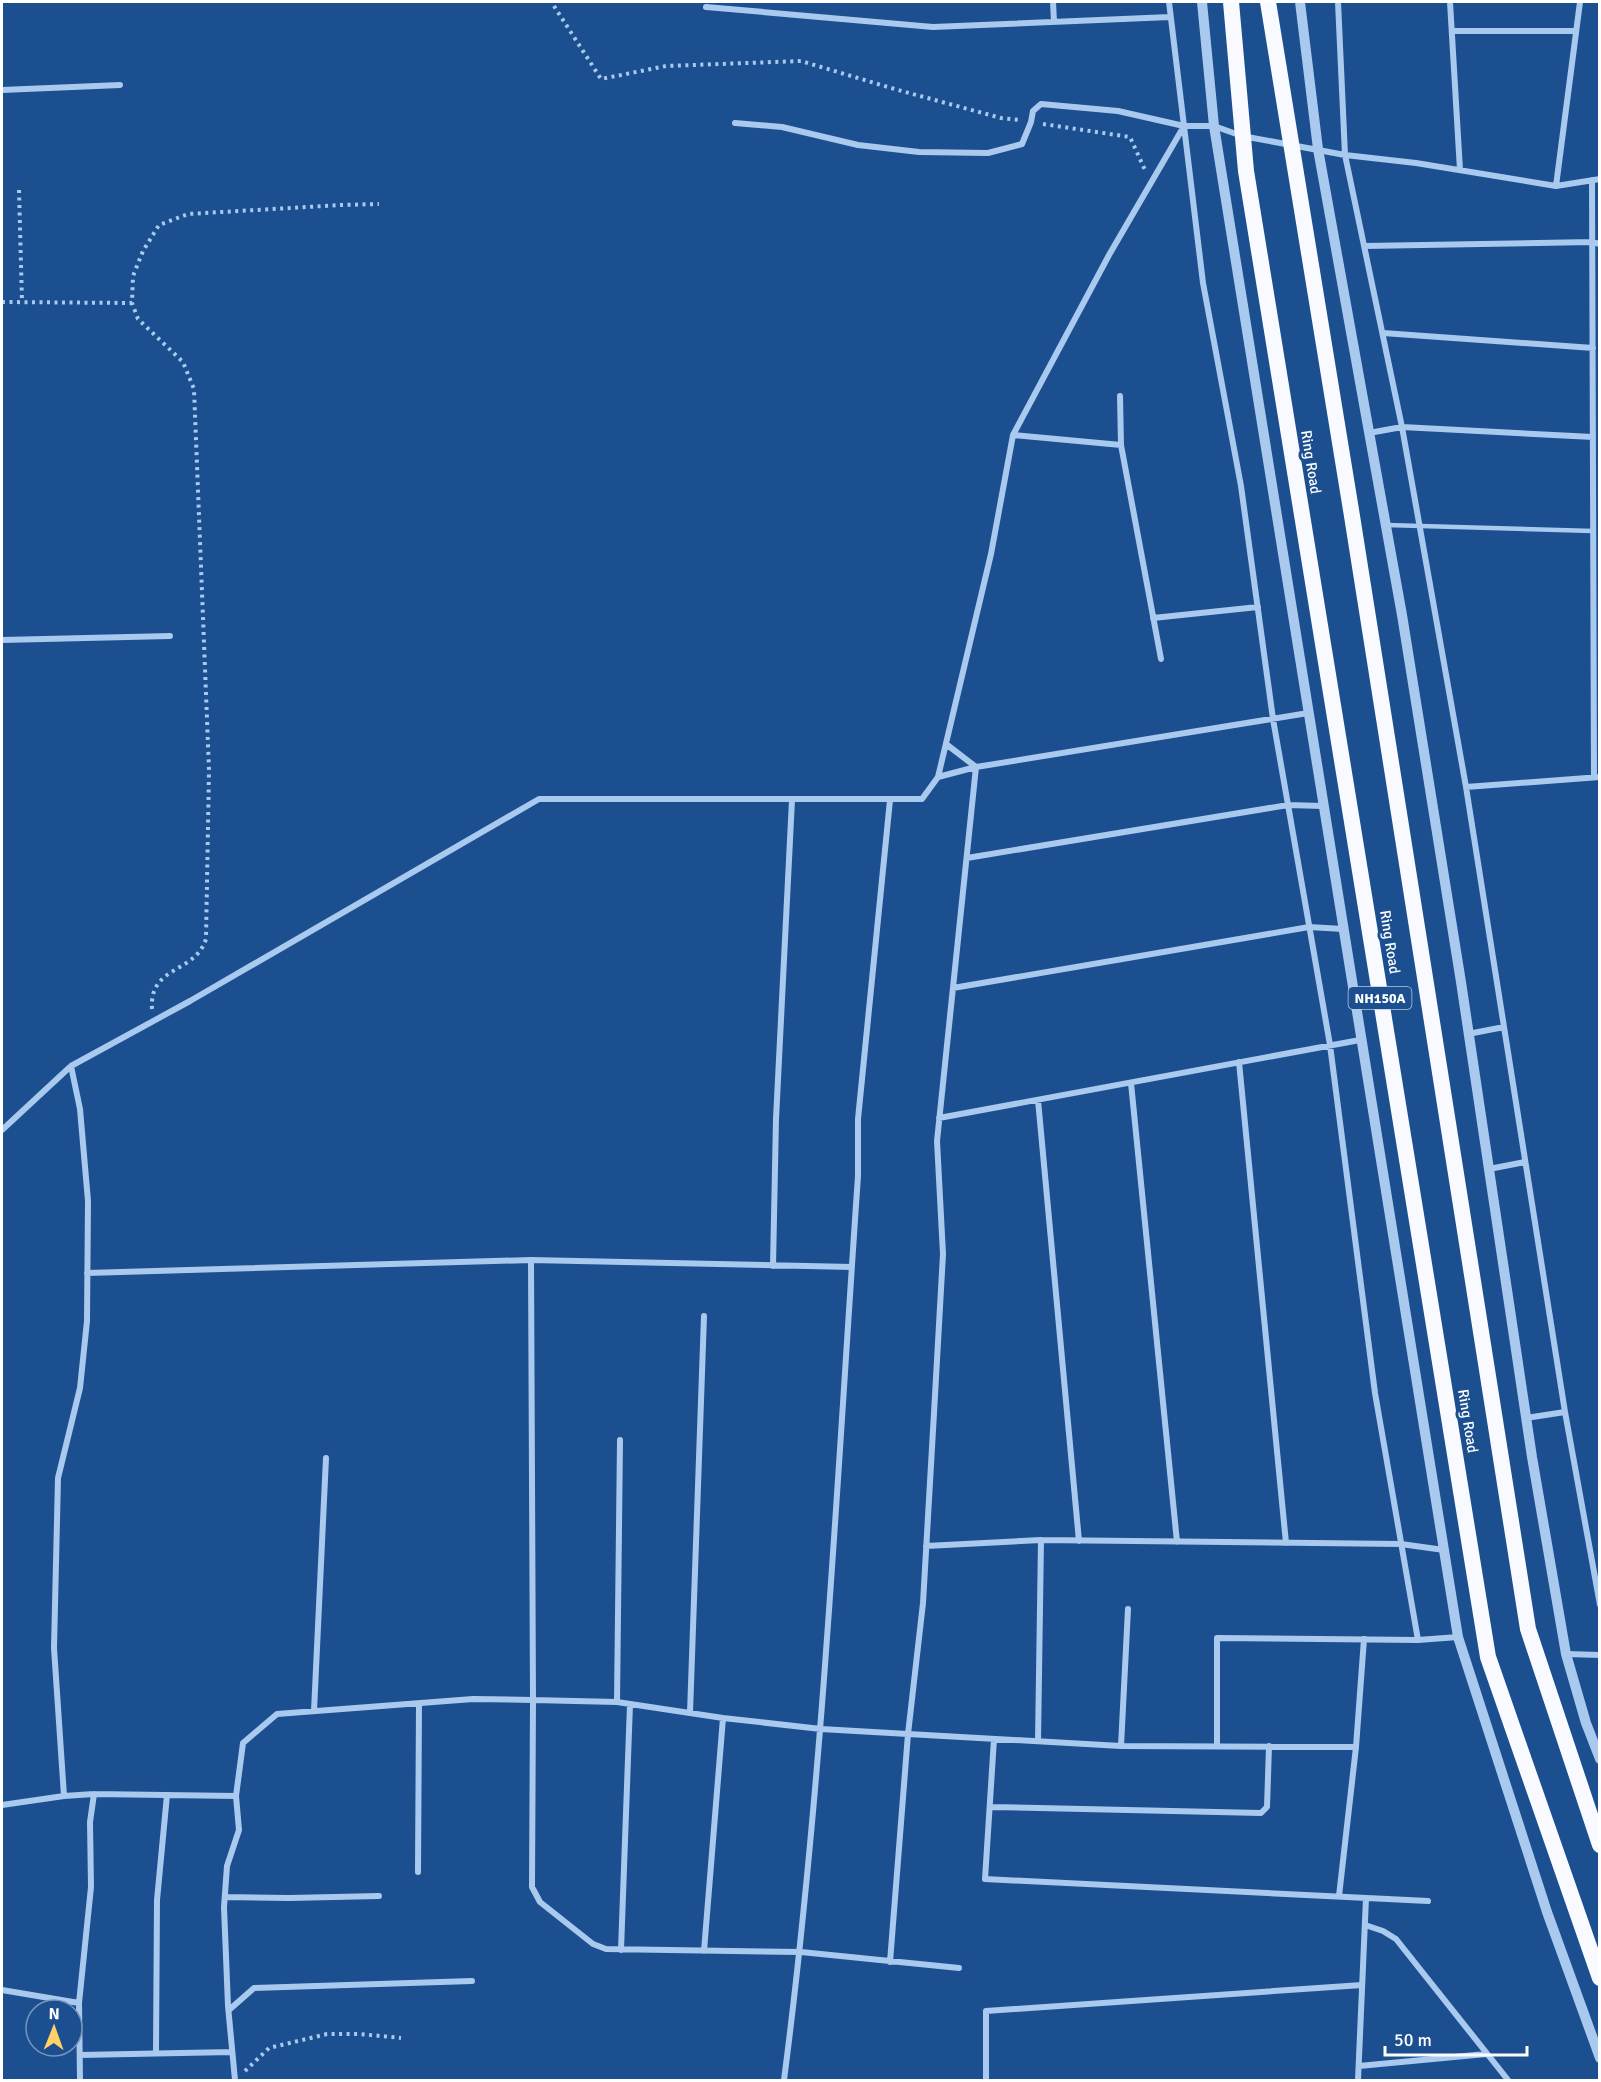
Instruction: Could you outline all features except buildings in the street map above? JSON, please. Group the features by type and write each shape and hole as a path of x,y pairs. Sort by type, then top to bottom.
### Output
{"highway":[{"name":"Ring Road","path":"1231,2 1247,183 1488,1657 1599,1978"},
{"name":"Ring Road","path":"1268,2 1353,516 1528,1629 1599,1845"}],"street":[{"path":"1053,2 1054,22"},
{"path":"1169,2 1203,283 1241,486 1273,719 1330,1046 1375,1393 1418,1640"},
{"path":"1202,2 1214,126 1458,1637 1547,1912 1599,2058"},
{"path":"1300,2 1318,149 1386,525 1468,1034 1526,1418 1566,1654 1599,1759"},
{"path":"1338,2 1345,155 1402,428 1466,787 1565,1412 1599,1605"},
{"path":"1450,2 1460,170"},
{"path":"1556,186 1581,2"},
{"path":"706,7 933,27 1170,17"},
{"path":"1452,31 1576,31"},
{"path":"2,90 120,85"},
{"path":"735,123 782,127 858,145 919,152 988,153 1022,144 1033,111 1041,104 1118,111 1184,126 1214,126 1242,136 1345,155 1460,170 1556,186 1599,178"},
{"path":"2,1130 71,1066 153,1022 539,799 922,799 938,777 991,554 1013,435 1151,181 1184,126"},
{"path":"1466,787 1597,777 1593,531 1593,348 1596,243 1592,180"},
{"path":"1364,246 1596,243"},
{"path":"1383,333 1593,348"},
{"path":"1120,396 1121,446 1161,659"},
{"path":"1369,433 1402,428 1593,437"},
{"path":"1013,435 1121,446"},
{"path":"1153,618 1258,607"},
{"path":"2,640 170,636"},
{"path":"938,777 976,768 1308,713"},
{"path":"946,744 976,768"},
{"path":"890,1962 908,1734 923,1603 943,1254 937,1141 976,768"},
{"path":"773,1266 776,1119 792,800"},
{"path":"784,2080 801,1952 821,1729 858,1176 858,1119 890,800"},
{"path":"967,858 1288,805 1323,806"},
{"path":"953,988 1309,927 1343,929"},
{"path":"1468,1034 1504,1027"},
{"path":"939,1118 1360,1040"},
{"path":"1239,1062 1286,1543"},
{"path":"64,1796 54,1648 58,1478 80,1388 87,1321 88,1201 80,1109 71,1066"},
{"path":"1131,1083 1177,1542"},
{"path":"1038,1100 1079,1540"},
{"path":"2,1122 2,1130"},
{"path":"1489,1169 1525,1162"},
{"path":"87,1273 531,1260 852,1267"},
{"path":"531,1260 532,1887 540,1902 593,1944 606,1949 801,1952 959,1968"},
{"path":"690,1713 704,1316"},
{"path":"1526,1418 1565,1412"},
{"path":"617,1702 620,1440"},
{"path":"314,1711 326,1458"},
{"path":"1038,1741 1041,1540"},
{"path":"926,1546 1079,1540 1401,1544 1444,1550"},
{"path":"1121,1746 1128,1610"},
{"path":"1217,1745 1216,1638 1418,1640 1458,1637"},
{"path":"1339,1896 1356,1747 1364,1639"},
{"path":"1566,1654 1599,1655"},
{"path":"235,2080 229,2010 225,1897 227,1866 239,1830 236,1796 243,1743 277,1714 473,1700 617,1702 723,1718 821,1729 1121,1746 1356,1747"},
{"path":"418,1872 419,1704"},
{"path":"621,1950 630,1704"},
{"path":"704,1951 723,1718"},
{"path":"994,1739 985,1880 1428,1901"},
{"path":"990,1807 1261,1813 1267,1807 1269,1746"},
{"path":"80,1998 91,1887 90,1822 94,1794"},
{"path":"2,1805 94,1794 236,1796"},
{"path":"156,2052 157,1900 167,1795"},
{"path":"225,1897 379,1896"},
{"path":"1358,2080 1366,1898"},
{"path":"1365,1925 1383,1931 1396,1939 1508,2080"},
{"path":"229,2010 254,1988 472,1981"},
{"path":"986,2080 986,2011 1362,1985"},
{"path":"2,1990 49,1998"},
{"path":"84,2055 232,2052"},
{"path":"1359,2067 1486,2054"},
{"path":"80,2058 80,2080"}],"lane":[{"path":"1386,525 1420,528 1593,531"}],"path":[{"path":"554,6 602,79 666,66 801,61 1001,118 1130,137 1151,181"},
{"path":"19,190 22,302"},
{"path":"153,1022 152,997 163,976 184,965 202,951 206,939 209,770 194,389 183,362 138,319 132,303 133,276 142,251 159,225 188,214 379,204"},
{"path":"2,302 132,303"},
{"path":"244,2072 269,2048 327,2034 401,2038"}]}
